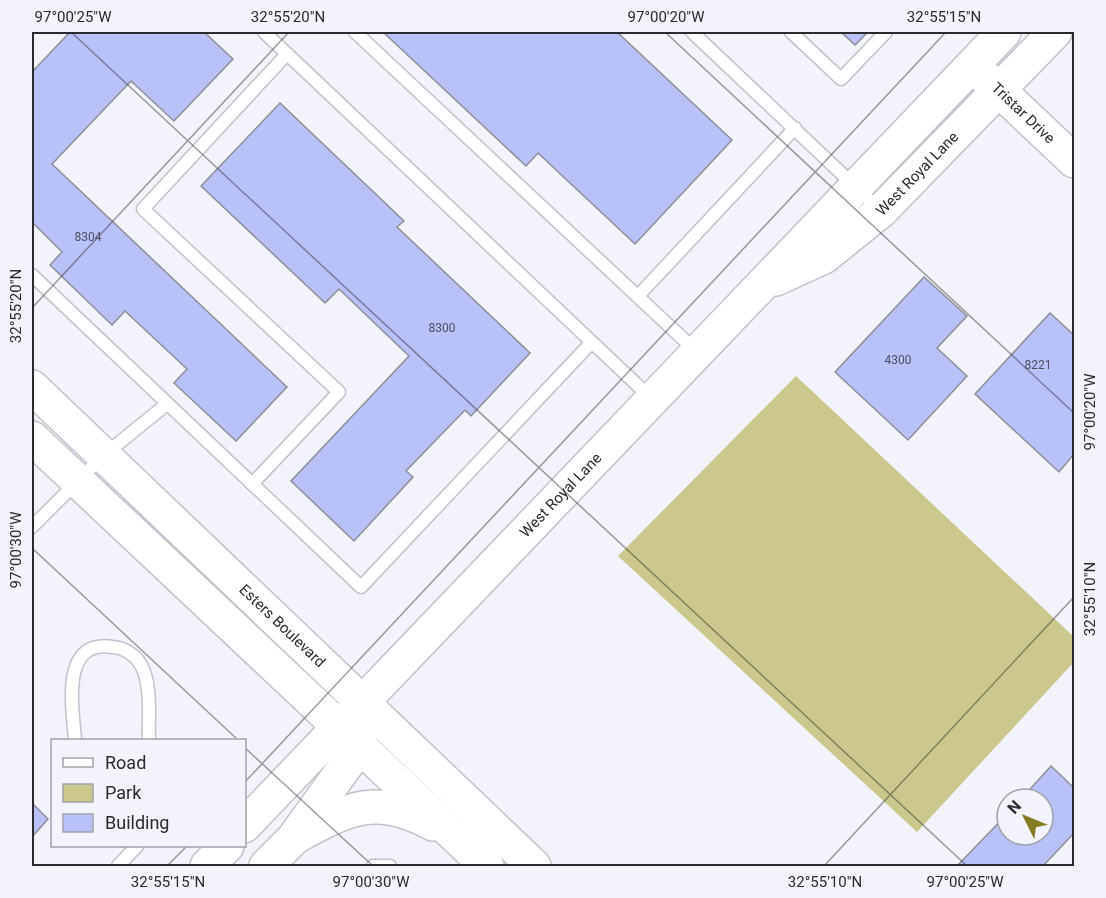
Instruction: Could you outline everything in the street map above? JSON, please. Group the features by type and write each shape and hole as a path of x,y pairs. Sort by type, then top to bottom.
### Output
{"main road":[{"name":"West Royal Lane","path":"361,703 1004,32"},
{"name":"West Royal Lane","path":"758,288 824,257 881,211 1055,32"},
{"name":"Tristar Drive","path":"972,65 1074,161"},
{"name":"Esters Boulevard","path":"32,387 534,867"},
{"path":"32,438 487,867"},
{"path":"266,867 293,838 349,736 361,703"},
{"path":"246,824 349,736"},
{"path":"293,838 333,816 367,806 415,814 453,835"},
{"path":"207,867 226,847"}],"lane":[{"path":"264,32 652,399"},
{"path":"355,32 697,352"},
{"path":"692,32 881,211"},
{"path":"790,32 841,79 886,32"},
{"path":"252,484 339,392 143,209 287,54"},
{"path":"638,296 795,128"},
{"path":"32,275 361,587 591,343"},
{"path":"32,527 104,455 167,404"},
{"path":"75,739 72,674 77,662 86,653 111,646 134,656 142,667 146,679 149,739"},
{"path":"118,867 136,847"},
{"path":"373,867 390,867"}],"green space":[{"path":"796,376 1074,637 1074,662 917,832 618,556"}],"building":[{"path":"70,32 204,32 233,59 174,121 131,81 52,164 287,387 236,441 174,383 187,369 125,311 112,325 50,265 62,252 32,222 32,72"},
{"path":"383,32 617,32 732,140 635,244 538,153 526,166"},
{"path":"841,32 868,32 855,45"},
{"path":"280,103 404,221 397,227 530,353 471,416 465,410 406,471 413,477 354,541 291,481 409,356 339,289 325,303 201,186"},
{"path":"924,277 967,316 937,348 967,376 908,440 835,372"},
{"path":"1050,313 1074,335 1074,454 1059,472 975,394"},
{"path":"1051,766 1074,788 1074,833 1043,866 957,866 995,826 995,847 1055,847 1055,787 1032,787"},
{"path":"32,803 48,819 32,837"}]}
